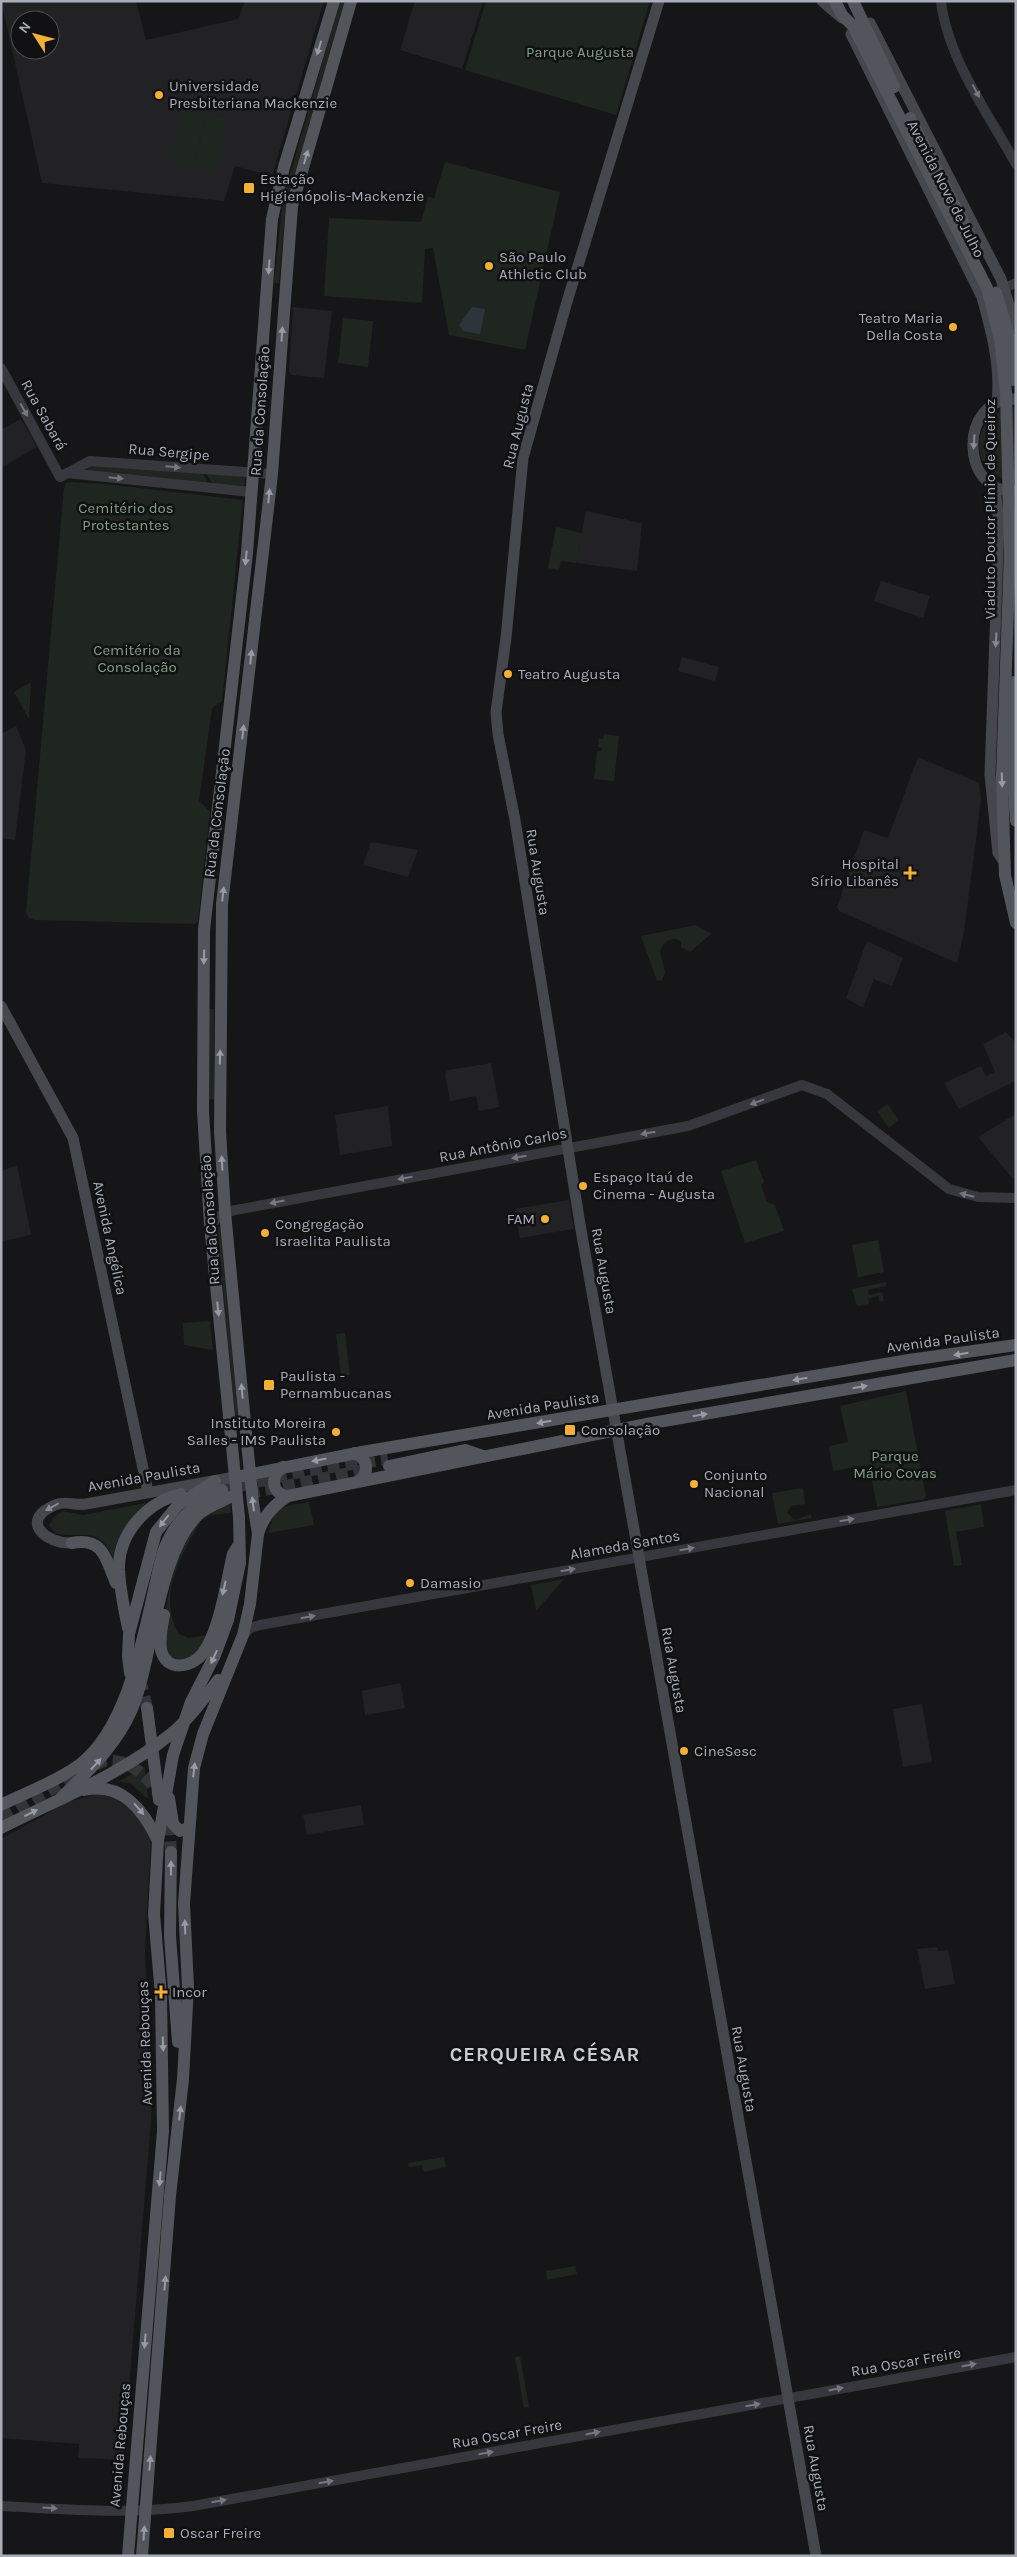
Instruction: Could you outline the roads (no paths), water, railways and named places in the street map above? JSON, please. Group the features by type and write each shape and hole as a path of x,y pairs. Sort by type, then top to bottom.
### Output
{"main road":[{"name":"Rua da Consolação","path":"240,1542 210,1225 203,1111 204,930 247,552 274,211 284,167 334,1"},
{"name":"Rua da Consolação","path":"243,1635 250,1604 258,1534 250,1474 225,1212 219,1105 220,926 272,474 292,206 352,1"},
{"name":"Rua Augusta","path":"659,1 566,305 523,458 506,638 496,712 498,734 514,820 567,1148 816,2556"},
{"path":"822,1 851,22"},
{"name":"Avenida Nove de Julho","path":"835,1 851,22 866,67 982,297 992,333 996,366 996,401"},
{"name":"Avenida Nove de Julho","path":"854,1 860,6 887,54 1004,288 1016,327"},
{"name":"Viaduto Doutor Plínio de Queiroz","path":"854,1 851,22 987,288 1000,340 1006,392 1010,526 1003,712 1011,813"},
{"name":"Viaduto Doutor Plínio de Queiroz","path":"851,22 971,238 1000,301 1010,339 1016,445"},
{"path":"1016,399 996,401 982,416 975,429 973,443 978,470 988,482 995,487 1016,491"},
{"path":"995,487 999,523 990,775 998,852 1005,863 1006,885 1016,923"},
{"path":"999,523 1007,509 1016,505"},
{"name":"Viaduto Doutor Plínio de Queiroz","path":"1005,863 1011,813 1016,590"},
{"path":"229,706 246,706"},
{"name":"Avenida Angélica","path":"1,1006 73,1138 148,1492"},
{"name":"Avenida Paulista","path":"288,1496 360,1481 391,1461 479,1433 909,1360 1016,1345"},
{"name":"Avenida Paulista","path":"72,1543 61,1543 45,1537 40,1532 37,1523 45,1511 56,1504 69,1502 77,1504 148,1492 223,1489 235,1477 355,1453 391,1461 464,1450 484,1456 1016,1360"},
{"path":"355,1453 362,1457 366,1464 365,1474 360,1481"},
{"path":"258,1534 268,1512 288,1496 278,1492 274,1485 276,1473 283,1467"},
{"path":"62,1798 99,1762 125,1723 142,1677 164,1585 177,1545 189,1525 223,1489"},
{"path":"1,1805 79,1765 91,1753 117,1716 131,1679 128,1656 129,1634 156,1532 178,1505 223,1489"},
{"path":"128,1628 121,1595 119,1569 121,1555 132,1527 150,1508 172,1496 181,1494"},
{"path":"72,1543 87,1541 98,1546 104,1554 121,1595"},
{"path":"164,1585 166,1602 160,1648 165,1659 183,1666 198,1659 211,1638 233,1554 240,1542"},
{"name":"Avenida Rebouças","path":"128,2556 163,2131 161,1995 154,1914 158,1841 168,1776 191,1702 215,1655 228,1620 240,1563 240,1542"},
{"name":"Avenida Rebouças","path":"142,2556 170,2196 183,2079 188,1987 184,1904 188,1828 196,1755 229,1666 243,1635"},
{"path":"1,1828 104,1777 171,1734 192,1714 229,1666"},
{"path":"147,1708 158,1785 159,1802 157,1818 160,1827"},
{"path":"168,1776 173,1824 180,1831 188,1828"},
{"path":"62,1798 95,1788 118,1793 142,1810 158,1841"},
{"name":"Avenida Rebouças","path":"171,1852 170,1936 183,2079"}],"street":[{"path":"941,1 943,19 961,63 1016,164"},
{"path":"982,297 1016,282"},
{"name":"Rua Sabará","path":"1,368 64,475"},
{"name":"Rua Sergipe","path":"64,475 90,460 252,474 272,474"},
{"path":"203,470 213,488"},
{"name":"Rua Sergipe","path":"64,475 251,492"},
{"name":"Rua Antônio Carlos","path":"225,1212 696,1124 802,1085 827,1094 949,1189 978,1197 1016,1198"},
{"path":"210,1225 225,1212"},
{"name":"Alameda Santos","path":"243,1635 250,1628 260,1625 1016,1490"},
{"name":"Rua Oscar Freire","path":"1,2506 145,2511 193,2506 1016,2357"}],"tunnel":[{"path":"222,1490 304,1471 388,1459"},
{"path":"230,1497 365,1470"},
{"path":"140,1679 147,1708"},
{"path":"1,1817 103,1761 125,1763 143,1775 158,1792 167,1813 171,1852"}],"place":[{"name":"Universidade Presbiteriana Mackenzie","path":"159,95"},
{"name":"Estação Higienópolis-Mackenzie","path":"249,188"},
{"name":"São Paulo Athletic Club","path":"489,266"},
{"name":"Teatro Maria Della Costa","path":"953,327"},
{"name":"Teatro Augusta","path":"508,674"},
{"name":"Hospital Sírio Libanês","path":"910,873"},
{"name":"Espaço Itaú de Cinema - Augusta","path":"583,1186"},
{"name":"FAM","path":"545,1219"},
{"name":"Congregação Israelita Paulista","path":"265,1233"},
{"name":"Paulista - Pernambucanas","path":"269,1385"},
{"name":"Consolação","path":"570,1430"},
{"name":"Instituto Moreira Salles - IMS Paulista","path":"336,1432"},
{"name":"Conjunto Nacional","path":"694,1484"},
{"name":"Damasio","path":"410,1583"},
{"name":"CineSesc","path":"684,1751"},
{"name":"Incor","path":"161,1992"},
{"name":"Oscar Freire","path":"169,2533"}],"district":[{"name":"CERQUEIRA CÉSAR","path":"545,2054"}],"park label":[{"name":"Parque Augusta","path":"580,52"},
{"name":"Cemitério dos Protestantes","path":"126,516"},
{"name":"Cemitério da Consolação","path":"137,658"},
{"name":"Parque Mário Covas","path":"895,1464"}]}
